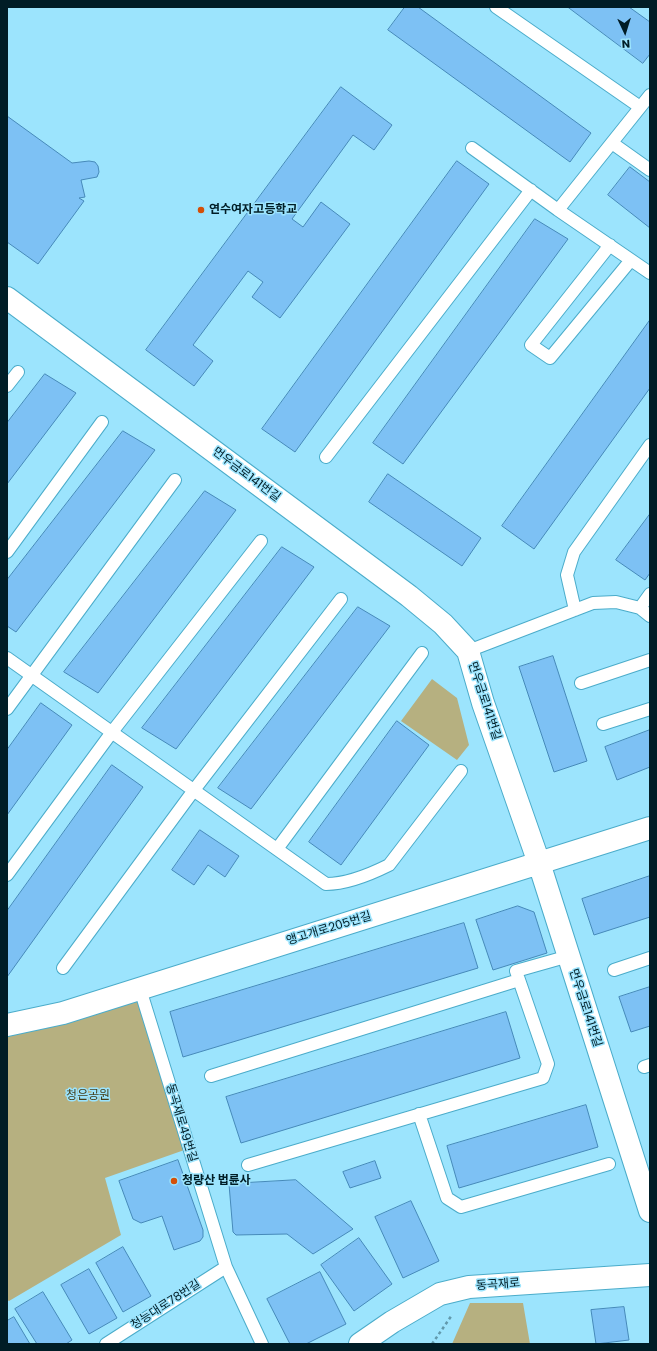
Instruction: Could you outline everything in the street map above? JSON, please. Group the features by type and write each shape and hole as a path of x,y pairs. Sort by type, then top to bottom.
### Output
{"street":[{"name":"먼우금로141번길","path":"7,298 409,596 443,624 468,651 483,703 539,863 650,1211"},
{"name":"앵고개로205번길","path":"7,1025 63,1013 650,828"},
{"name":"동곡재로","path":"360,1344 392,1322 440,1294 469,1287 650,1275"}],"lane":[{"path":"496,7 640,107"},
{"path":"558,210 650,95"},
{"path":"612,144 650,170"},
{"path":"472,148 558,210 650,273"},
{"path":"326,457 531,190"},
{"path":"610,245 531,345 550,358 631,260"},
{"path":"7,386 18,372"},
{"path":"7,552 102,422"},
{"path":"575,610 567,575 574,552 650,445"},
{"path":"7,709 176,480"},
{"path":"7,875 112,732 260,541"},
{"path":"640,608 650,594"},
{"path":"63,968 194,790 341,599"},
{"path":"468,651 593,603 616,602 640,608 650,616"},
{"path":"277,849 422,653"},
{"path":"7,658 326,884 338,884 380,870 389,865 461,771"},
{"path":"581,683 650,660"},
{"path":"603,724 650,709"},
{"path":"248,1165 543,1078 548,1064 516,971 569,956"},
{"path":"614,970 650,958"},
{"path":"211,1076 519,980"},
{"name":"동곡재로49번길","path":"140,989 226,1267 262,1344"},
{"path":"419,1114 448,1198 461,1208 609,1164"},
{"name":"청능대로78번길","path":"106,1344 226,1267"}],"green space":[{"path":"432,679 457,698 469,745 457,760 401,721"},
{"name":"청은공원","path":"140,989 190,1148 105,1178 121,1235 9,1301 7,1300 7,1025"},
{"path":"470,1303 523,1303 530,1344 452,1344"}],"building":[{"path":"405,7 418,7 591,133 570,162 388,30"},
{"path":"568,7 629,7 650,22 650,54 643,63"},
{"path":"341,87 392,125 374,150 353,135 292,219 303,227 321,202 350,224 280,318 252,297 263,282 248,271 193,345 213,361 194,386 146,350"},
{"path":"7,116 72,163 89,161 95,162 98,166 99,172 97,177 81,180 85,197 79,198 84,201 38,264 7,242"},
{"path":"457,161 489,184 295,452 262,429"},
{"path":"630,167 650,182 650,228 608,195"},
{"path":"535,219 568,239 403,464 373,443"},
{"path":"650,320 650,388 534,549 502,526"},
{"path":"45,374 76,393 7,484 7,423"},
{"path":"123,431 155,450 16,632 7,626 7,580"},
{"path":"388,474 481,538 462,566 369,502"},
{"path":"205,491 236,510 98,693 64,672"},
{"path":"650,514 650,573 645,580 616,560"},
{"path":"282,547 314,567 176,749 142,728"},
{"path":"358,607 390,626 251,809 218,788"},
{"path":"553,656 587,761 554,772 519,667"},
{"path":"41,703 72,725 7,815 7,750"},
{"path":"397,721 429,745 341,865 309,842"},
{"path":"650,730 650,767 617,780 605,747"},
{"path":"112,765 143,787 7,977 7,911"},
{"path":"200,830 239,856 225,877 208,865 194,885 172,870"},
{"path":"650,876 650,917 594,935 582,899"},
{"path":"518,906 534,912 547,953 493,970 476,920"},
{"path":"464,923 478,968 183,1057 170,1012"},
{"path":"650,987 650,1026 631,1032 619,997"},
{"path":"506,1012 520,1058 241,1143 226,1097"},
{"path":"586,1105 598,1147 459,1188 447,1146"},
{"path":"178,1160 203,1230 203,1237 200,1241 174,1250 162,1216 141,1223 133,1219 119,1181"},
{"path":"375,1161 381,1178 350,1188 343,1172"},
{"path":"296,1180 353,1229 313,1254 287,1234 236,1235 233,1232 229,1184"},
{"path":"411,1201 439,1261 403,1278 375,1217"},
{"path":"359,1238 392,1284 354,1311 321,1265"},
{"path":"123,1247 151,1296 123,1312 96,1263"},
{"path":"89,1269 117,1318 89,1334 61,1285"},
{"path":"320,1272 346,1324 306,1344 290,1344 267,1299"},
{"path":"43,1292 72,1340 66,1344 37,1344 15,1309"},
{"path":"624,1307 629,1340 596,1344 591,1310"},
{"path":"14,1317 30,1344 7,1344 7,1321"}],"place":[{"name":"연수여자고등학교","path":"201,210"},
{"name":"청량산 법륜사","path":"174,1181"}]}
